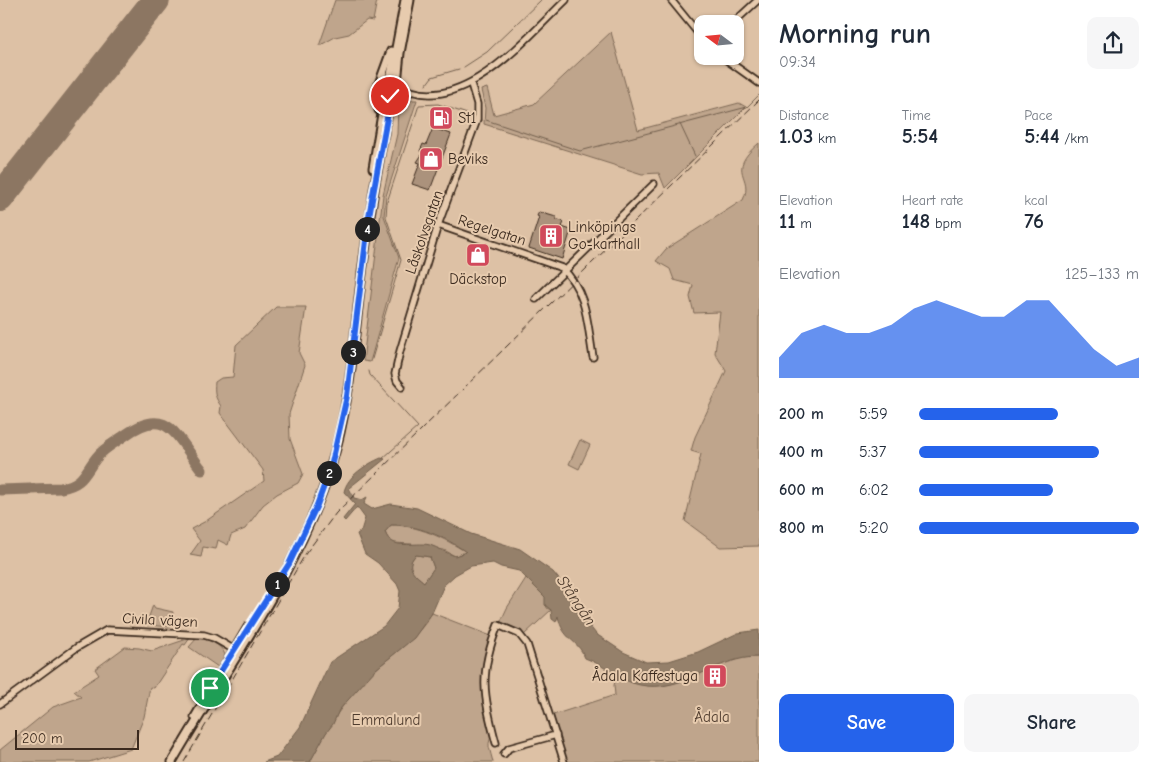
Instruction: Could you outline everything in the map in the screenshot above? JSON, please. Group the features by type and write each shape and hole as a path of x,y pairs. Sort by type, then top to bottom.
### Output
{"main road":[{"path":"369,216 368,201 384,86 391,75 405,0"},
{"path":"172,762 236,651 272,594 309,525 336,449 347,396 369,216 389,107 398,84 400,53 410,0"},
{"path":"378,131 379,84 397,36"},
{"path":"387,81 392,80 398,84"},
{"path":"384,92 395,95"}],"street":[{"path":"395,95 440,92 471,84 499,63 566,0"},
{"path":"670,0 694,28"},
{"path":"742,15 758,0"},
{"path":"734,65 759,83"},
{"path":"398,84 418,92"},
{"name":"Låskolvsgatan","path":"402,387 395,378 396,369 438,226 477,120 478,104 471,84"},
{"path":"536,299 654,184"},
{"name":"Regelgatan","path":"438,226 557,265 565,271"},
{"path":"565,271 578,284 582,295 593,357"},
{"path":"496,743 485,698 484,682 488,654 498,625 524,638 564,762"},
{"name":"Civila vägen","path":"0,704 76,648 107,630 204,635 236,651"},
{"path":"504,754 509,748 556,735"}],"green space":[{"path":"335,0 377,0 373,21 367,20 349,34 335,37 319,46"},
{"path":"611,32 638,130 739,103 746,107 665,188 659,173 642,174 484,124 485,108 481,90 487,88 494,115 534,104"},
{"path":"403,100 417,100 386,196 384,216 399,258 370,362 363,361 383,195 397,134 398,105"},
{"path":"759,143 759,546 720,547 685,521 701,454 691,451 695,437 726,371 715,353 720,312 694,313 690,297 693,285 674,280 670,269 656,261 666,249 743,200 746,185 742,173 743,161"},
{"path":"276,307 306,307 299,353 305,365 289,414 290,439 303,474 298,483 277,494 263,505 245,529 231,535 228,545 218,540 216,549 203,547 201,557 190,555 200,541 191,529 206,521 264,481 263,470 220,413 221,406 216,398 215,382 221,378 233,377 236,345"},
{"path":"580,440 590,445 579,469 569,464"},
{"path":"391,525 411,527 430,533 466,552 455,556 444,550 394,543 388,539 385,532"},
{"path":"416,555 430,557 434,568 424,582 410,567 412,559"},
{"path":"526,578 546,597 547,608 551,610 524,635 500,623"},
{"path":"153,605 155,608 173,612 171,627 146,625"},
{"name":"Emmalund","path":"432,613 491,636 484,663 483,684 491,732 489,747 493,762 310,762 330,725 355,691 374,671 413,638"},
{"path":"190,638 185,645 183,644 154,688 150,687 144,717 131,749 89,762 0,762 0,750 53,707 81,697 74,691 99,675 95,669 125,647 152,651"},
{"path":"197,638 214,643 221,648 225,655 218,667 189,647"},
{"name":"Ådala","path":"759,657 759,762 567,762 553,715 615,695 614,685 617,676 639,684 658,685 675,683 722,663 740,658"}],"shaded area":[{"path":"381,458 385,459 349,488 354,498 362,500 367,497 364,504 372,509 391,504 417,508 471,534 520,549 553,572 572,595 584,619 596,634 623,652 646,662 669,661 698,652 738,633 759,630 759,657 729,662 671,684 656,686 632,683 585,658 582,651 563,630 558,616 556,622 552,619 551,610 545,605 545,597 519,571 493,563 471,566 455,575 444,585 432,613 414,638 376,669 339,710 333,724 310,762 264,762 277,757 300,727 330,662 384,626 398,608 400,591 397,584 378,563 365,554 357,534 361,531 365,518 357,507 345,521 343,519 355,504 344,492 349,481 358,471","holes":["391,525 401,525 430,532 466,552 455,556 430,545 398,544 388,538 385,532","416,555 430,557 434,568 424,582 414,573 411,567 411,563"]}],"building":[{"name":"Beviks","path":"433,128 451,134 430,190 412,184 420,163 417,162 423,153 420,151 423,144 426,145"},
{"name":"Linköpings Go-karthall","path":"539,212 556,217 556,219 564,222 562,227 571,230 562,259 529,248"}],"waterway":[{"path":"464,67 487,52 541,0"},
{"path":"426,85 432,77 459,69"},
{"path":"486,120 580,151 747,107 759,95"},
{"path":"372,359 401,260 386,217 387,202 419,105 438,104 470,115"},
{"path":"680,124 695,156"},
{"path":"369,371 370,375 418,427 382,459"}],"taxiway":[{"path":"0,490 61,488 74,484 83,477 97,457 107,448 139,427 151,423 161,424 170,428 202,470"}],"runway":[{"path":"0,198 156,0"}],"railway":[{"path":"184,762 306,553 336,513 759,100"}],"place":[{"name":"St1","path":"441,118"},
{"name":"Beviks","path":"431,159"},
{"name":"Linköpings Go-karthall","path":"551,236"},
{"name":"Däckstop","path":"478,255"},
{"name":"Ådala Kaffestuga","path":"715,676"}],"route":[{"path":"210,688 233,649 272,594 299,546 331,467 341,431 347,396 369,216 389,107 393,96 390,96"}],"water label":[{"name":"Stångån","path":"577,600"}]}
